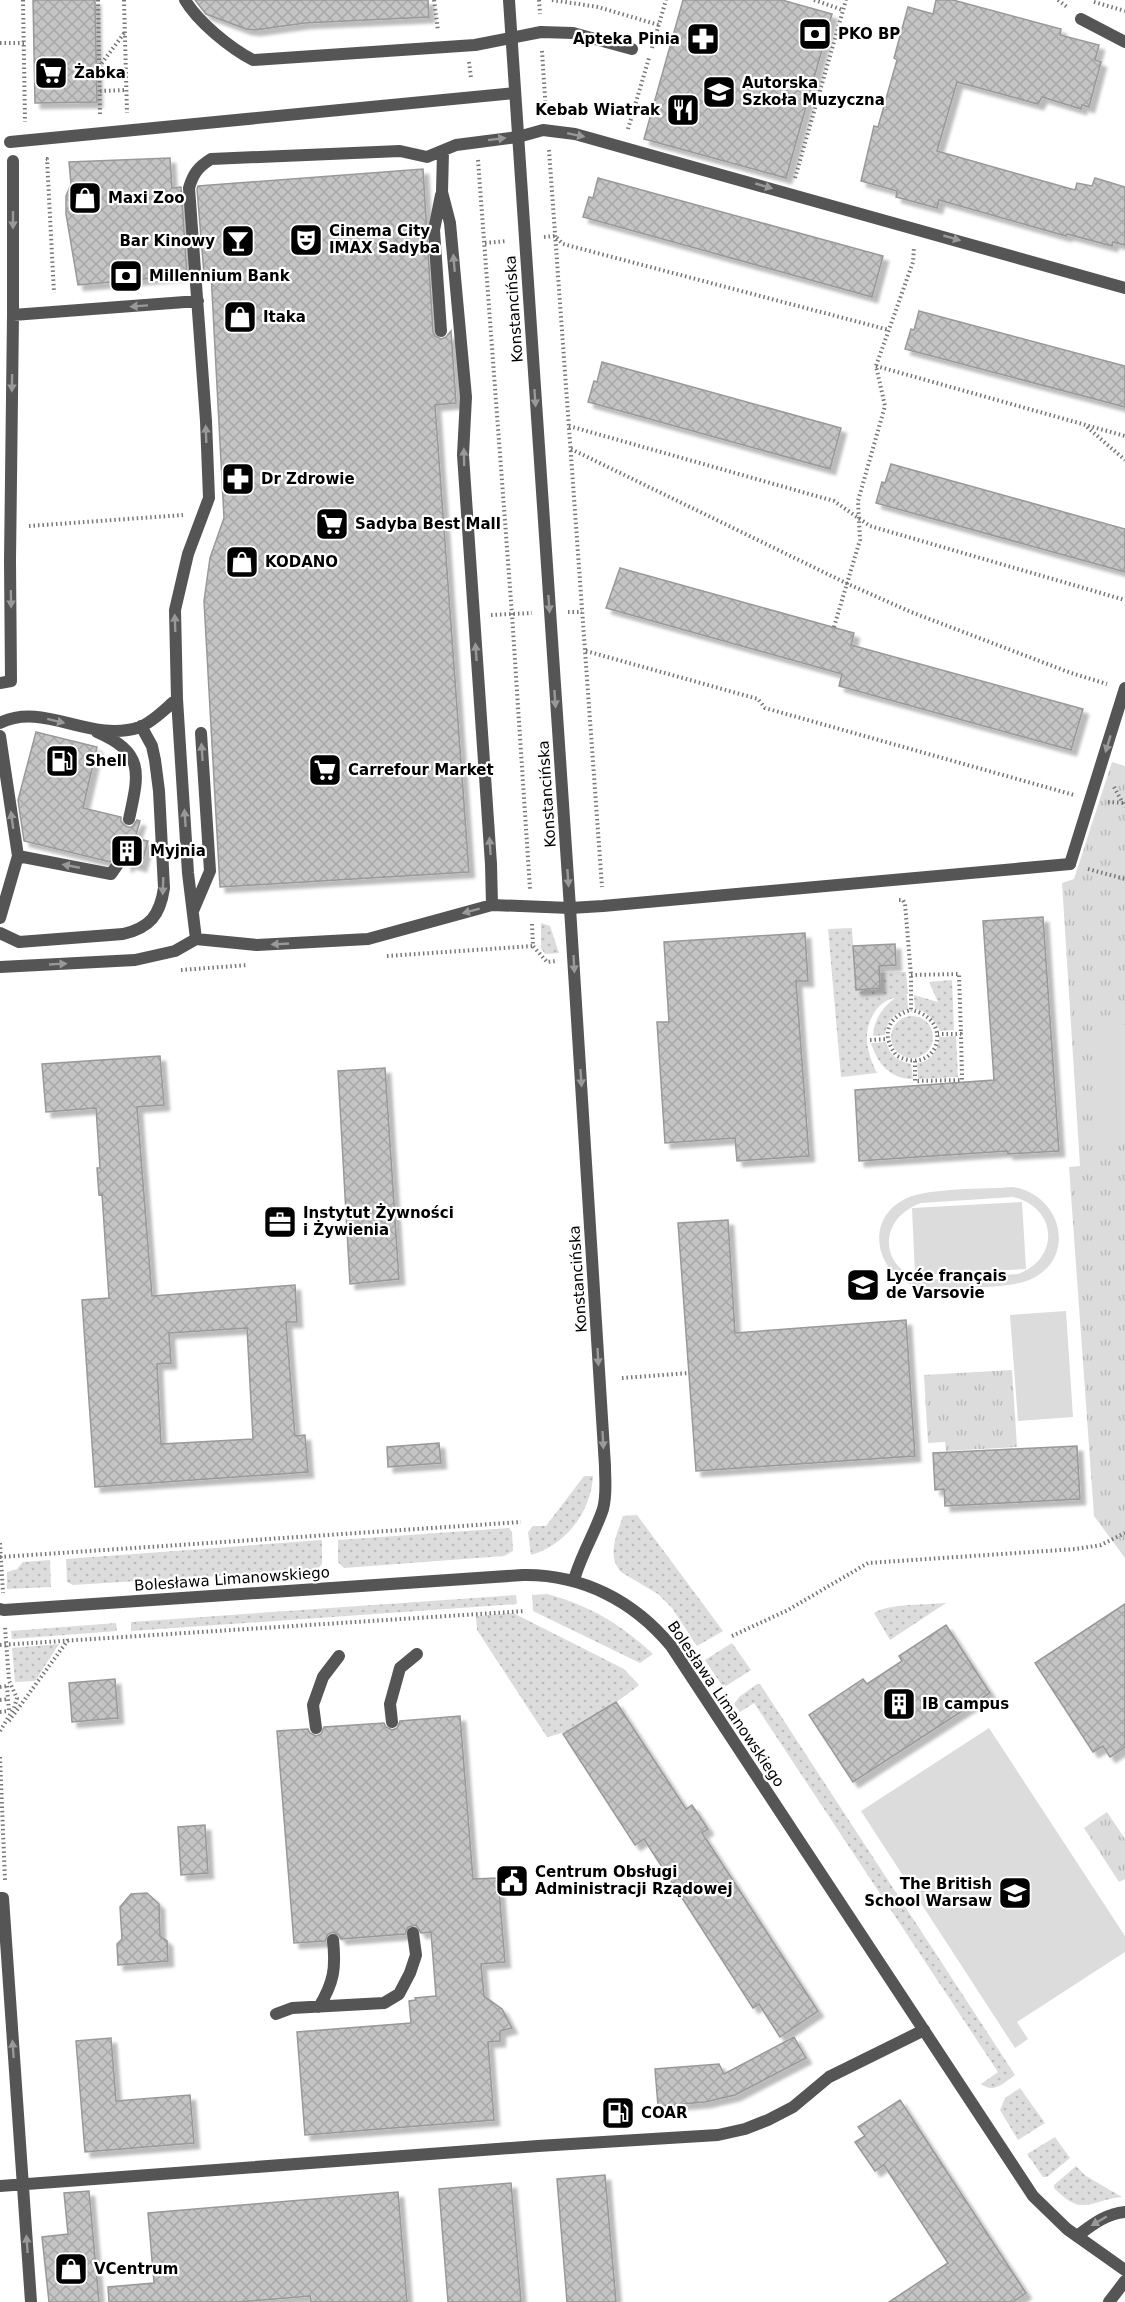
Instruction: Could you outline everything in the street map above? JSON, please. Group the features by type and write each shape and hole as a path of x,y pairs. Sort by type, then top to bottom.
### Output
{"street":[{"path":"185,0 190,8 226,43 253,60 467,45 512,39 541,32 573,33 632,50"},
{"name":"Konstancińska","path":"509,0 570,908 605,1496 603,1509 579,1561 574,1580"},
{"path":"1081,19 1125,42"},
{"path":"10,142 515,93"},
{"path":"196,939 177,699 175,610 188,554 209,498 189,188 192,175 200,166 211,159 400,151 427,157 456,145 518,137 548,130 575,134 1125,288"},
{"path":"441,331 434,230 442,192 443,152"},
{"path":"0,683 11,681 13,161"},
{"path":"442,192 450,223 466,397 463,455 492,905"},
{"path":"13,315 198,301"},
{"path":"0,968 135,960 176,951 196,939 257,945 368,939 492,905 570,908 603,906 1070,864 1125,689"},
{"path":"96,731 141,726 177,699"},
{"path":"0,723 9,718 31,715 96,731 124,747 136,769 136,784 129,819"},
{"path":"0,933 19,942 123,934 140,930 152,919 162,899 164,888 159,791 152,746 141,726"},
{"path":"193,912 210,871 201,733"},
{"path":"0,736 18,856 0,918"},
{"path":"18,856 111,874 118,864"},
{"name":"Bolesława Limanowskiego","path":"1,1611 523,1575 574,1580 602,1591 635,1610 657,1628 671,1646 1033,2196 1077,2236 1125,2270"},
{"path":"392,1722 390,1704 400,1668 417,1654"},
{"path":"316,1728 313,1705 323,1677 339,1656"},
{"path":"2,1898 31,2302"},
{"path":"276,2014 292,2008 384,2003 399,1994 410,1973 416,1955 413,1933"},
{"path":"319,2007 329,1989 335,1965 333,1940"},
{"path":"0,2186 718,2135 745,2129 768,2120 793,2107 829,2077 924,2030"},
{"path":"1077,2236 1100,2219 1125,2212"},
{"path":"1109,2302 1125,2281"}],"path":[{"path":"23,0 26,141"},
{"path":"98,0 100,134"},
{"path":"124,0 127,131"},
{"path":"434,0 441,46"},
{"path":"539,0 603,906"},
{"path":"552,0 597,7 659,25"},
{"path":"623,148 666,0"},
{"path":"814,0 843,10"},
{"path":"795,178 846,0"},
{"path":"1085,0 1125,10"},
{"path":"99,67 125,32"},
{"path":"0,43 24,43"},
{"path":"467,45 473,98"},
{"path":"100,91 126,90"},
{"path":"476,142 533,946 547,962 560,961"},
{"path":"36,159 47,159 55,312"},
{"path":"834,627 860,540 858,501 885,406 876,366 913,262 915,228"},
{"path":"484,243 555,236"},
{"path":"555,236 563,244 889,330"},
{"path":"876,366 1125,436"},
{"path":"1086,425 1125,460"},
{"path":"569,426 834,501 870,526 1125,600"},
{"path":"570,449 910,612 1071,673 1125,689"},
{"path":"22,527 189,515"},
{"path":"563,612 582,612"},
{"path":"586,651 758,699 765,708 1090,799 1125,803"},
{"path":"1070,864 1125,879"},
{"path":"903,900 911,975 911,1010"},
{"path":"911,975 959,974 962,1080 915,1081 915,1061"},
{"path":"911,1010 927,1016 936,1027 938,1034 934,1051 925,1059 915,1061 897,1056 887,1039 888,1031 895,1018 911,1010"},
{"path":"938,1034 961,1034"},
{"path":"870,1040 887,1039"},
{"path":"622,1378 689,1373"},
{"path":"0,1557 521,1522"},
{"path":"732,1635 788,1610 868,1563 1076,1549 1101,1545 1125,1533"},
{"path":"0,1543 3,1591"},
{"path":"0,1645 525,1611"},
{"path":"0,1731 14,1708 17,1698 9,1681 6,1631"},
{"path":"9,1721 68,1640"},
{"path":"0,1687 7,1686 9,1712 0,1712"},
{"path":"0,1700 8,1699"},
{"path":"0,1757 5,1886 2,1898"}],"green space":[{"path":"1112,762 1125,766 1125,1558 1094,1516 1069,1167 1080,1166 1062,883 1074,879"},
{"path":"541,923 550,926 559,953 545,954 541,948"},
{"path":"852,928 856,990 880,988 879,973 906,972 908,994 905,995 907,995 908,1009 892,1018 887,1025 885,1035 873,1036 875,1024 886,1006 895,998 882,1004 871,1018 868,1025 867,1042 877,1073 841,1077 828,929"},
{"path":"952,980 954,1030 940,1031 930,1017 915,1009 914,995 938,1002 929,982"},
{"path":"912,1016 920,1017 927,1022 932,1029 932,1045 927,1052 920,1057 912,1058 904,1057 897,1052 892,1045 891,1037 892,1029 897,1022 904,1017"},
{"path":"1125,1025 1125,1144 1094,1144 1092,1026"},
{"path":"956,1036 958,1077 918,1079 917,1063 930,1058 939,1037"},
{"path":"886,1042 895,1057 911,1064 913,1079 891,1073 881,1063 871,1043"},
{"path":"1013,1187 1030,1193 1044,1203 1053,1215 1058,1229 1058,1244 1054,1258 1044,1271 1029,1280 1008,1285 927,1289 910,1285 896,1276 886,1264 879,1235 883,1221 892,1208 907,1198 929,1192","holes":["1013,1197 1028,1203 1038,1211 1045,1222 1048,1233 1047,1245 1042,1257 1032,1267 1018,1274 926,1280 910,1275 899,1267 892,1256 889,1244 890,1232 896,1221 906,1211 921,1203"]},
{"path":"1022,1202 1026,1269 915,1275 912,1208"},
{"path":"1066,1311 1073,1417 1018,1421 1010,1315"},
{"path":"1012,1370 1017,1447 946,1451 945,1442 928,1443 924,1375"},
{"path":"584,1476 593,1476 582,1514 555,1544 531,1555 528,1532 533,1526 546,1526"},
{"path":"637,1515 723,1631 697,1646 672,1608 658,1594 621,1572 614,1559 614,1545 623,1516"},
{"path":"509,1528 512,1532 513,1551 504,1556 344,1568 338,1562 338,1540"},
{"path":"322,1540 322,1564 317,1570 73,1585 67,1582 66,1559"},
{"path":"50,1560 51,1587 7,1589 7,1572 17,1569 23,1562"},
{"path":"547,1594 577,1604 604,1617 653,1654 640,1663 533,1611 532,1595"},
{"path":"516,1595 517,1604 131,1631 131,1622"},
{"path":"946,1603 890,1640 874,1613 899,1606"},
{"path":"513,1613 624,1669 639,1685 584,1723 547,1737 477,1630 476,1616"},
{"path":"116,1623 117,1631 12,1639 11,1631"},
{"path":"732,1643 751,1670 726,1686 721,1684 705,1660"},
{"path":"59,1644 35,1681 15,1682 12,1648"},
{"path":"760,1684 1015,2075 1002,2084 990,2088 981,2084 998,2072 754,1703 740,1712 734,1704 739,1697"},
{"path":"989,1728 1125,1936 1125,1952 1017,2022 1028,2039 1015,2048 861,1811"},
{"path":"1107,1812 1125,1839 1125,1879 1119,1882 1084,1828"},
{"path":"1020,2088 1045,2123 1018,2140 1000,2110 1005,2098"},
{"path":"1055,2137 1070,2158 1047,2177 1043,2177 1027,2154"},
{"path":"1076,2166 1086,2176 1122,2197 1080,2205 1064,2197 1054,2188 1054,2185"}],"building":[{"path":"33,0 95,0 97,102 35,103"},
{"path":"195,0 428,0 429,17 305,23 255,30 246,29 206,14"},
{"path":"683,0 782,0 832,14 786,178 644,139"},
{"path":"936,0 953,0 1061,29 1060,35 1099,45 1095,60 1101,62 1089,107 1082,105 1081,109 1042,97 1038,104 957,82 937,151 1075,190 1077,183 1092,186 1095,178 1125,187 1125,245 1113,242 1112,246 1067,234 1066,236 939,200 937,208 896,197 897,191 861,181 874,126 878,127 897,60 894,58 908,7 933,14"},
{"path":"170,158 172,188 181,187 187,275 78,285 66,214 66,196 71,184 69,162"},
{"name":"Sadyba Best Mall","path":"423,169 433,332 441,339 451,331 456,403 435,405 469,872 220,887 204,601 210,558 224,518 211,273 204,274 197,189 198,186"},
{"path":"598,178 883,256 872,297 583,217 589,197 593,198"},
{"path":"919,311 1125,366 1125,407 905,349 911,329 914,330"},
{"path":"602,362 841,428 830,469 588,402 594,381 597,382"},
{"path":"891,464 1125,529 1125,572 876,503 882,482 885,483"},
{"path":"620,568 854,633 851,645 1083,709 1071,750 839,686 842,674 606,608"},
{"path":"36,732 97,747 83,808 121,817 121,822 127,827 132,827 137,820 140,821 135,838 148,841 141,866 129,863 126,866 125,860 119,856 114,857 110,862 24,841 18,800"},
{"path":"1043,917 1059,1151 1008,1154 1007,1151 859,1161 855,1090 994,1080 983,921"},
{"path":"805,933 808,981 796,981 809,1156 737,1161 735,1138 665,1143 657,1022 669,1022 664,942"},
{"path":"895,944 896,965 879,966 880,988 856,990 853,946"},
{"path":"160,1056 164,1105 137,1107 152,1296 295,1285 297,1322 286,1322 295,1436 305,1435 308,1472 95,1487 82,1300 109,1298 102,1194 99,1195 97,1168 100,1168 96,1108 46,1112 42,1064","holes":["247,1328 253,1439 161,1444 157,1364 171,1363 169,1333"]},
{"path":"385,1068 399,1279 350,1284 338,1071"},
{"path":"728,1220 735,1333 906,1320 915,1456 696,1471 678,1223"},
{"path":"439,1443 441,1463 388,1467 387,1447"},
{"path":"1077,1446 1080,1499 945,1506 944,1489 935,1490 933,1453"},
{"path":"1125,1604 1125,1747 1110,1757 1103,1746 1093,1752 1035,1663"},
{"name":"IB campus","path":"946,1625 990,1693 853,1782 809,1715 863,1679 867,1684 902,1661 899,1656"},
{"path":"115,1679 118,1718 72,1722 69,1683"},
{"path":"616,1702 686,1809 692,1805 708,1829 702,1833 818,2011 780,2037 759,2004 753,2008 644,1839 635,1845 563,1734"},
{"path":"460,1716 473,1879 498,1878 505,1962 481,1964 484,1996 502,2009 512,2028 500,2031 500,2041 488,2042 494,2120 305,2135 297,2032 411,2023 409,2001 416,2000 415,1998 436,1996 431,1932 421,1933 416,1925 408,1927 405,1934 341,1939 333,1932 328,1934 325,1941 294,1943 277,1731 308,1729 316,1736 321,1734 324,1727 384,1723 392,1730 397,1728 400,1721"},
{"path":"205,1825 208,1873 181,1875 178,1827"},
{"path":"147,1893 159,1904 160,1936 167,1941 168,1961 118,1965 117,1944 122,1939 120,1907 131,1894"},
{"path":"794,2037 806,2058 735,2095 705,2102 658,2106 655,2069 719,2064 724,2074"},
{"path":"111,2038 116,2101 190,2095 194,2143 85,2152 76,2041"},
{"path":"900,2100 1026,2293 1013,2302 889,2302 948,2263 884,2165 875,2171 855,2142 865,2136 858,2127"},
{"path":"605,2175 616,2302 567,2302 557,2179"},
{"path":"511,2183 521,2302 448,2302 439,2189"},
{"name":"VCentrum","path":"89,2191 99,2302 49,2302 42,2237 68,2234 64,2193"},
{"path":"398,2192 407,2302 311,2302 310,2296 238,2302 109,2302 108,2287 154,2283 148,2213"}],"place":[{"name":"PKO BP","path":"815,34"},
{"name":"Apteka Pinia","path":"703,39"},
{"name":"Żabka","path":"51,73"},
{"name":"Autorska Szkoła Muzyczna","path":"719,92"},
{"name":"Kebab Wiatrak","path":"683,110"},
{"name":"Maxi Zoo","path":"85,198"},
{"name":"Cinema City IMAX Sadyba","path":"306,240"},
{"name":"Bar Kinowy","path":"238,241"},
{"name":"Millennium Bank","path":"126,276"},
{"name":"Itaka","path":"240,317"},
{"name":"Dr Zdrowie","path":"238,479"},
{"name":"Sadyba Best Mall","path":"332,524"},
{"name":"KODANO","path":"242,562"},
{"name":"Shell","path":"62,761"},
{"name":"Carrefour Market","path":"325,770"},
{"name":"Myjnia","path":"127,851"},
{"name":"Instytut Żywności i Żywienia","path":"280,1222"},
{"name":"Lycée français de Varsovie","path":"863,1285"},
{"name":"IB campus","path":"899,1704"},
{"name":"Centrum Obsługi Administracji Rządowej","path":"512,1881"},
{"name":"The British School Warsaw","path":"1015,1893"},
{"name":"COAR","path":"618,2113"},
{"name":"VCentrum","path":"71,2269"}]}
